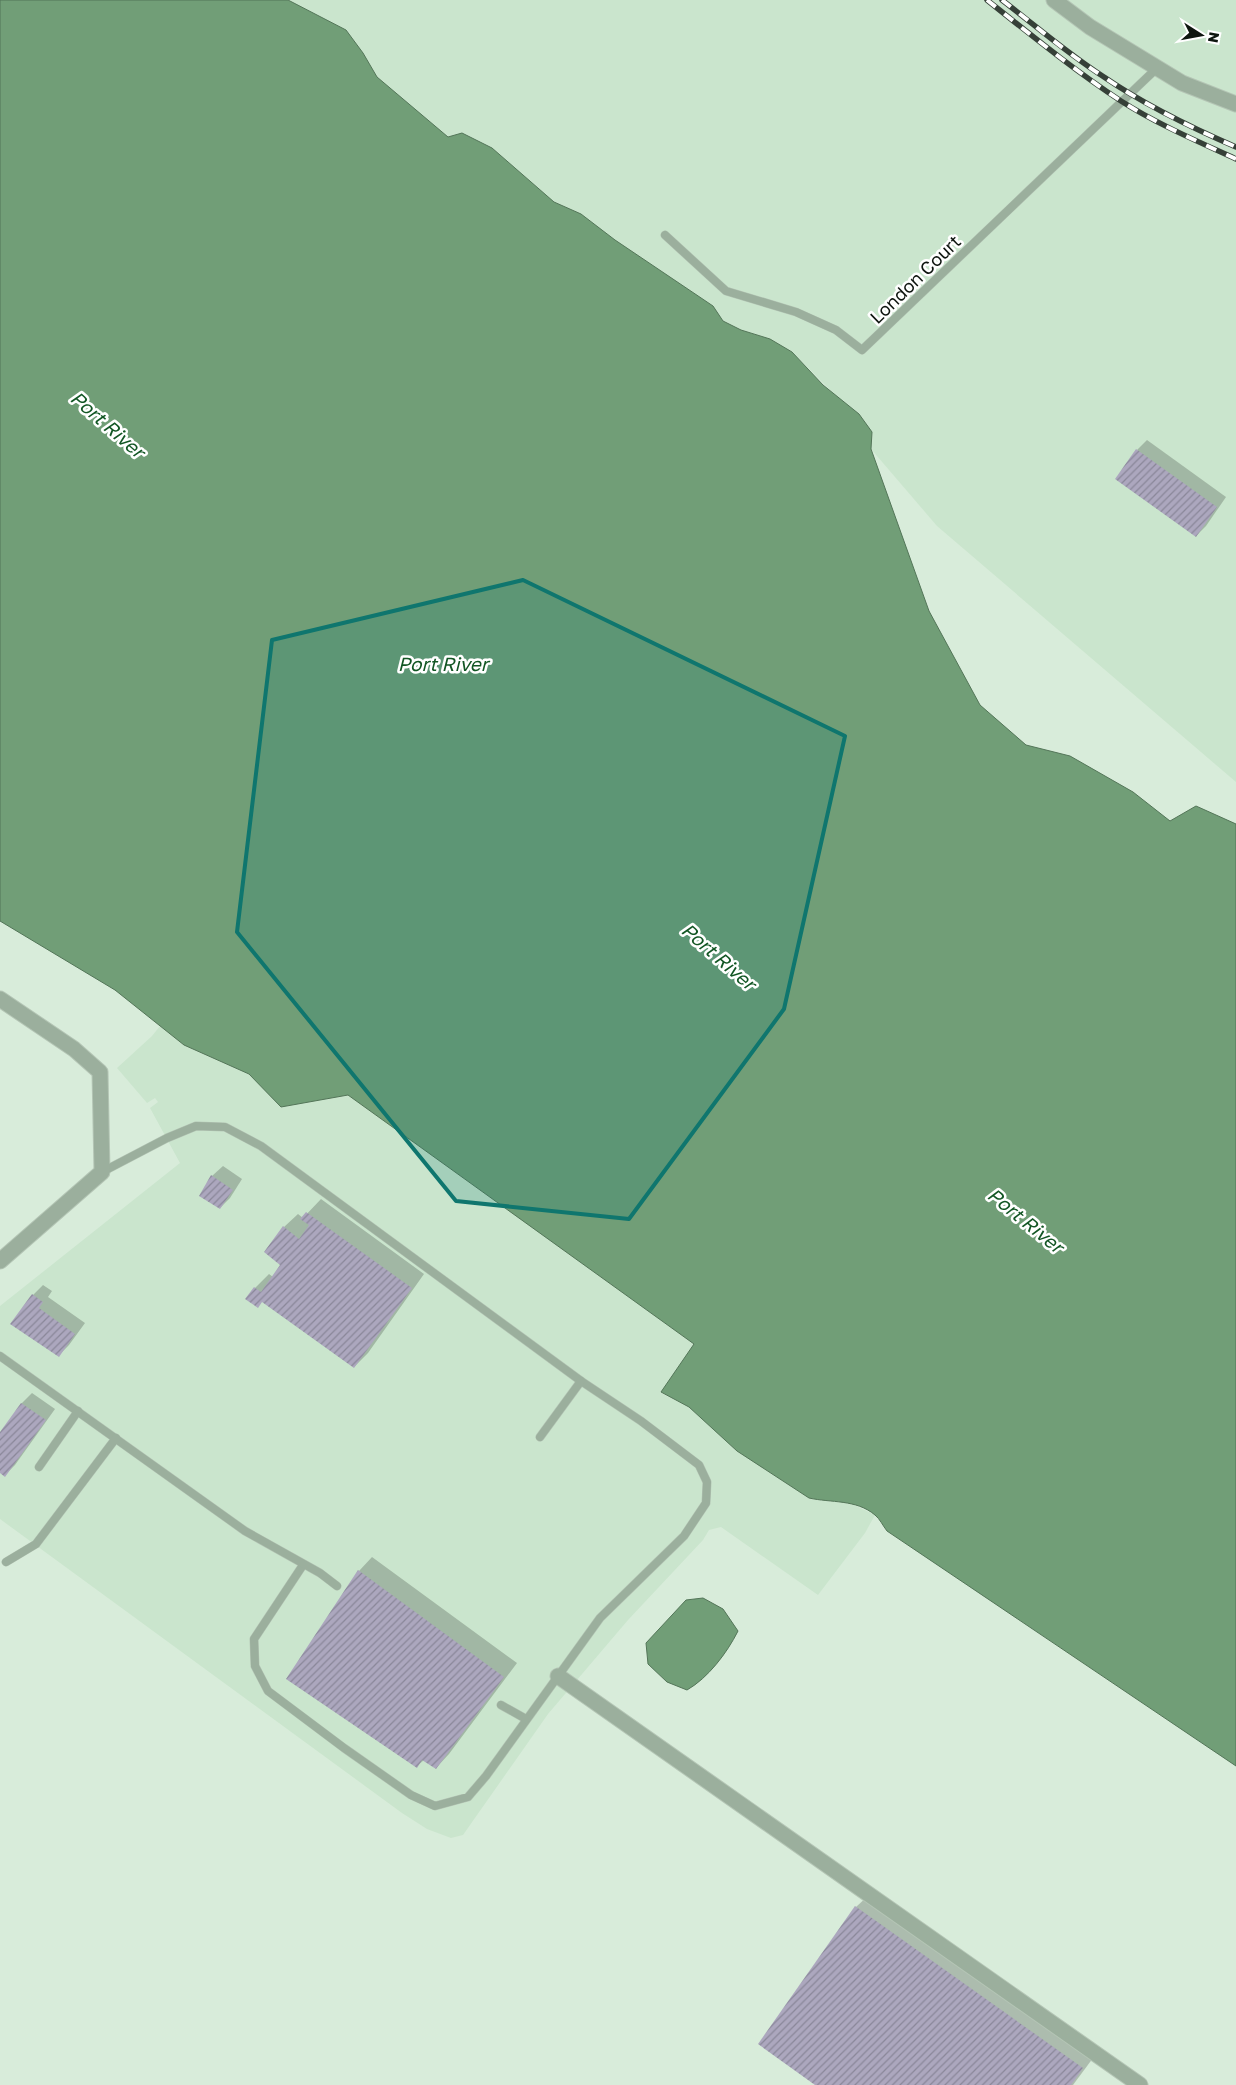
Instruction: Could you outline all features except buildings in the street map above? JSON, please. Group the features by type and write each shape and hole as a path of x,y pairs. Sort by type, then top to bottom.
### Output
{"street":[{"path":"1054,0 1090,28 1182,83 1236,104"},
{"path":"0,999 74,1049 100,1072 102,1172 0,1261"},
{"path":"558,1676 1140,2085"}],"lane":[{"name":"London Court","path":"665,235 726,291 804,316 836,330 862,350 1157,68"},
{"path":"102,1172 167,1138 196,1126 225,1127 261,1146 581,1381 641,1421 699,1465 707,1482 706,1503 684,1536 600,1618 486,1776 468,1797 435,1806 412,1795 359,1759 268,1691 255,1666 254,1638 303,1565"},
{"path":"0,1366 3,1357 245,1531 320,1573 337,1586"},
{"path":"540,1437 581,1381"},
{"path":"39,1467 78,1411"},
{"path":"6,1562 36,1544 116,1438"},
{"path":"501,1705 526,1719"}],"highlighted area":[{"path":"523,580 845,736 784,1009 629,1219 456,1201 237,932 272,640"}],"shaded area":[{"path":"288,0 1236,0 1236,782 937,526 871,449 872,432 792,352 770,339 741,330 723,321 713,306 615,240 581,214 554,202 492,148 448,137 377,77 363,53 346,30"},
{"path":"160,1026 184,1045 249,1074 281,1107 348,1095 694,1344 661,1393 689,1407 737,1451 776,1476 822,1501 848,1502 875,1515 865,1533 818,1595 721,1527 709,1530 703,1540 628,1620 548,1714 463,1835 451,1838 427,1829 402,1813 0,1519 0,1306 180,1163 150,1108 158,1102 155,1098 147,1103 117,1068 152,1036"}],"water":[{"name":"Port River","path":"0,0 288,0 346,30 363,53 377,77 448,137 462,133 492,148 554,202 581,214 615,240 713,306 723,321 741,330 770,339 792,352 823,385 859,414 872,432 871,449 929,611 980,705 1026,745 1070,756 1133,792 1170,821 1196,806 1236,824 1236,1766 887,1531 877,1517 868,1510 852,1504 809,1498 737,1451 689,1407 661,1392 694,1344 348,1095 281,1107 249,1074 184,1045 115,990 0,921"},
{"path":"703,1598 723,1609 738,1631 716,1664 702,1679 687,1690 667,1682 648,1664 646,1643 686,1600"}],"railway":[{"path":"987,0 1070,65 1121,101 1163,125 1236,159"},
{"path":"1002,0 1078,59 1135,97 1202,132 1236,147"}]}
